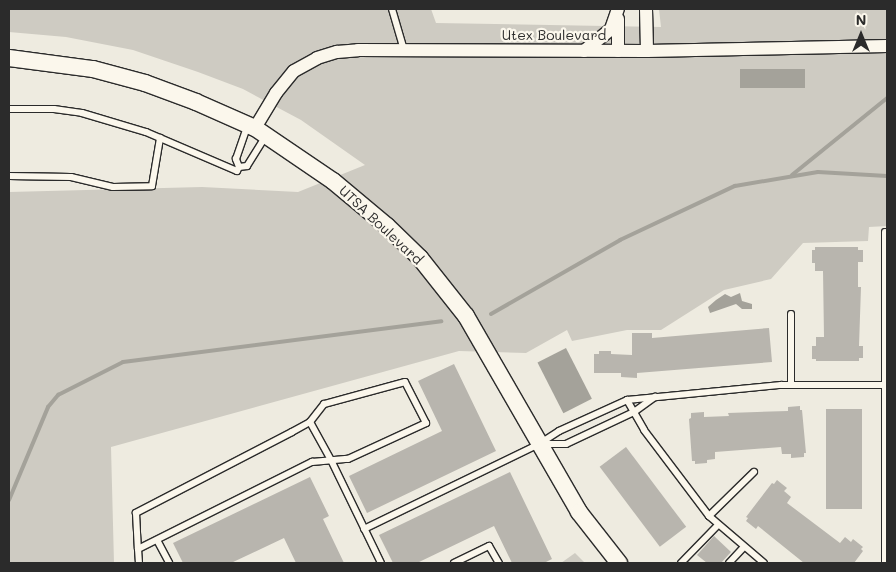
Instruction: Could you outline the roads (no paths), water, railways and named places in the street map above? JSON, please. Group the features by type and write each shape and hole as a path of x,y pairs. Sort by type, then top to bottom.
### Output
{"main road":[{"name":"UTSA Boulevard","path":"9,58 93,69 144,83 196,102 257,130 332,181 387,226 420,258 466,316 579,512 619,563"}],"street":[{"path":"584,50 611,29 618,9"},
{"path":"618,9 618,50"},
{"path":"646,9 647,50"},
{"name":"Utex Boulevard","path":"257,130 276,93 294,71 317,58 337,52 358,50 647,50 887,46"}],"lane":[{"path":"392,9 404,50"},
{"path":"9,109 54,109 82,112 160,138 236,171 239,167 247,166 257,130"},
{"path":"239,167 236,159 257,130"},
{"path":"9,176 71,177 113,187 152,186 160,138"},
{"path":"884,232 885,563"},
{"path":"791,314 791,385"},
{"path":"138,549 312,462 348,459 426,423 405,382 324,404 310,422 136,513 138,549 139,563"},
{"path":"364,529 539,444 559,431 627,400 791,385 885,385"},
{"path":"539,444 566,444 634,412 656,396"},
{"path":"627,400 644,430 709,516 764,563"},
{"path":"310,422 331,460 381,563"},
{"path":"709,516 754,472"},
{"path":"681,563 718,525"},
{"path":"157,540 168,563"},
{"path":"454,563 489,546 498,563"},
{"path":"729,563 744,547"}],"waterway":[{"path":"792,175 887,98"},
{"path":"491,314 620,240 735,186 818,172 887,176"},
{"path":"9,500 48,407 58,395 123,362 441,321"}]}
